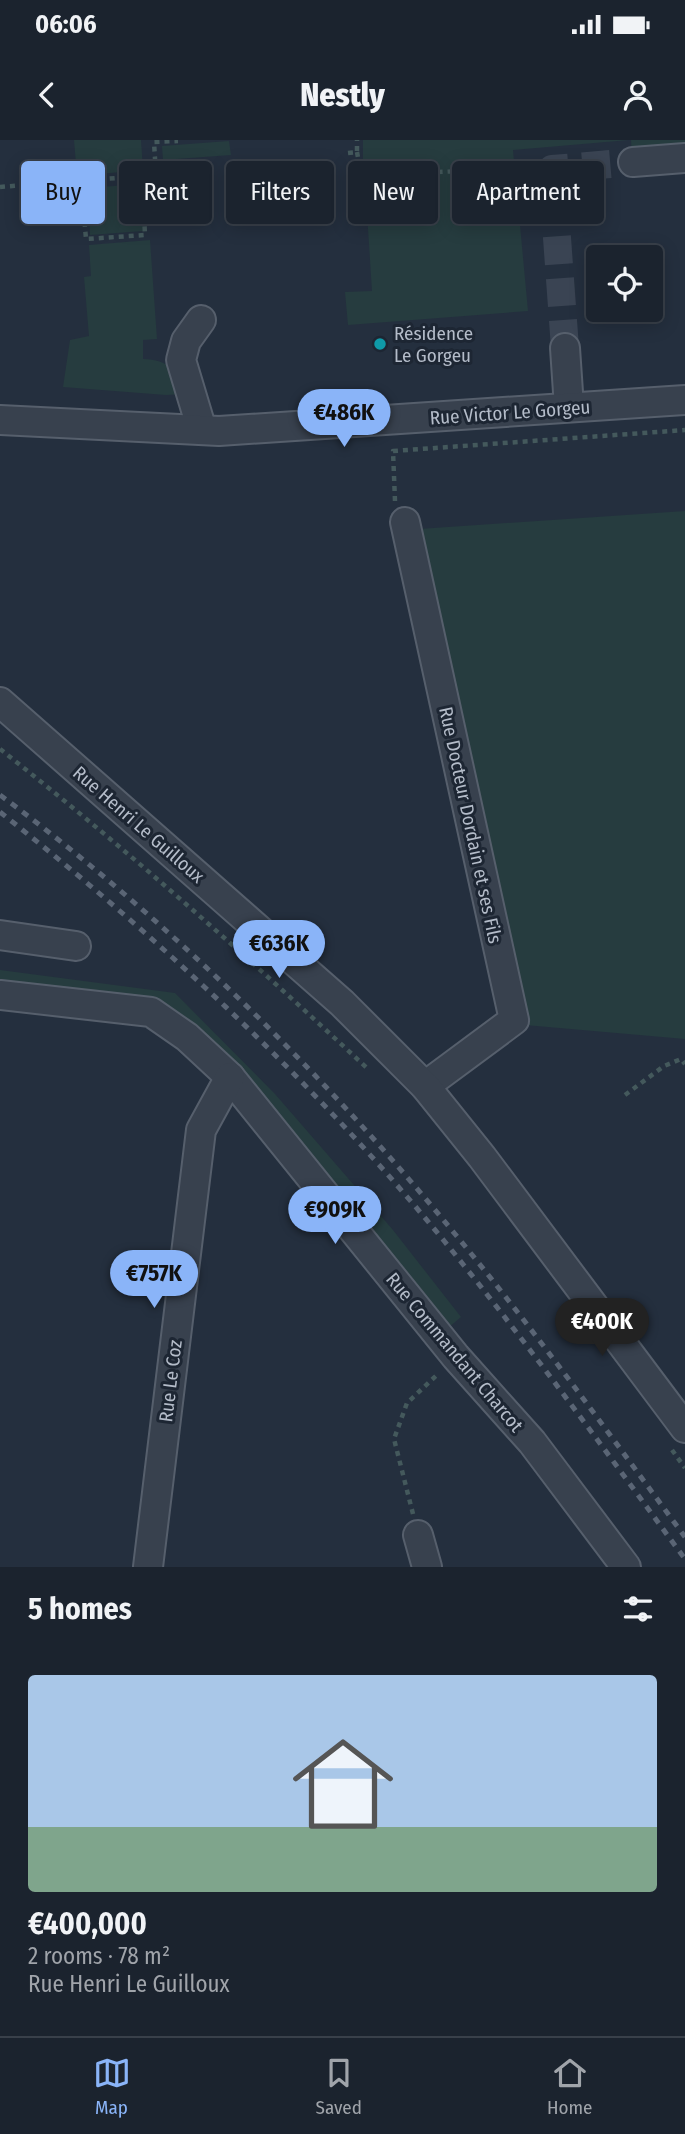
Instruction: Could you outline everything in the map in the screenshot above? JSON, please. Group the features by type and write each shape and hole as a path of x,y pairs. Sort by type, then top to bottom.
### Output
{"street":[{"path":"633,162 685,158"},
{"path":"201,320 186,341 181,360 202,430"},
{"path":"565,348 569,407"},
{"name":"Rue Victor Le Gorgeu","path":"0,420 202,430 310,427 685,400"},
{"name":"Rue Docteur Dordain et ses Fils","path":"401,516 514,1020 425,1086"},
{"name":"Rue Henri Le Guilloux","path":"0,702 342,1003 425,1086 482,1157 685,1428"},
{"path":"0,935 76,946"},
{"name":"Rue Commandant Charcot","path":"0,995 151,1012 187,1037 230,1076 456,1357 532,1442 626,1567"},
{"name":"Rue Le Coz","path":"148,1567 201,1130 230,1076"},
{"path":"418,1535 427,1567"}],"path":[{"path":"155,161 153,142 183,140"},
{"path":"357,140 361,175 452,171"},
{"path":"348,153 358,152"},
{"path":"0,187 21,186"},
{"path":"85,224 86,239 145,235 144,224"},
{"path":"401,516 393,451 685,430"},
{"name":"Rue Henri Le Guilloux","path":"0,749 121,847 256,965 376,1076"},
{"path":"625,1095 664,1066 681,1059 685,1064"},
{"path":"418,1535 394,1439 407,1403 456,1357"}],"green space":[{"path":"74,140 141,140 142,161 119,161 119,172 105,173 105,161 76,161"},
{"path":"363,140 629,140 513,150 514,161 452,161 452,224 520,224 528,311 348,325 345,292 372,291 368,224 438,224 438,161 363,161"},
{"path":"631,140 685,140 685,152 632,157"},
{"path":"229,141 231,155 163,160 162,146"},
{"path":"119,186 119,224 143,224 143,231 90,235 90,224 105,224 105,187"},
{"path":"150,240 157,339 143,340 143,359 166,364 171,368 185,394 63,387 70,340 89,336 84,277 91,276 89,245"},
{"path":"685,511 685,1039 525,1025 419,529"},
{"path":"0,970 175,993 275,1094 393,1230 461,1317 448,1328 182,1017 161,1003 0,982"}],"tunnel":[{"path":"565,348 552,169 633,162"}],"railway":[{"path":"0,795 63,843 183,946 241,1001 352,1115 515,1308 685,1537"},
{"path":"0,812 177,962 289,1069 343,1125 476,1281 685,1559"}],"place":[{"name":"Résidence Le Gorgeu","path":"380,344"}]}
